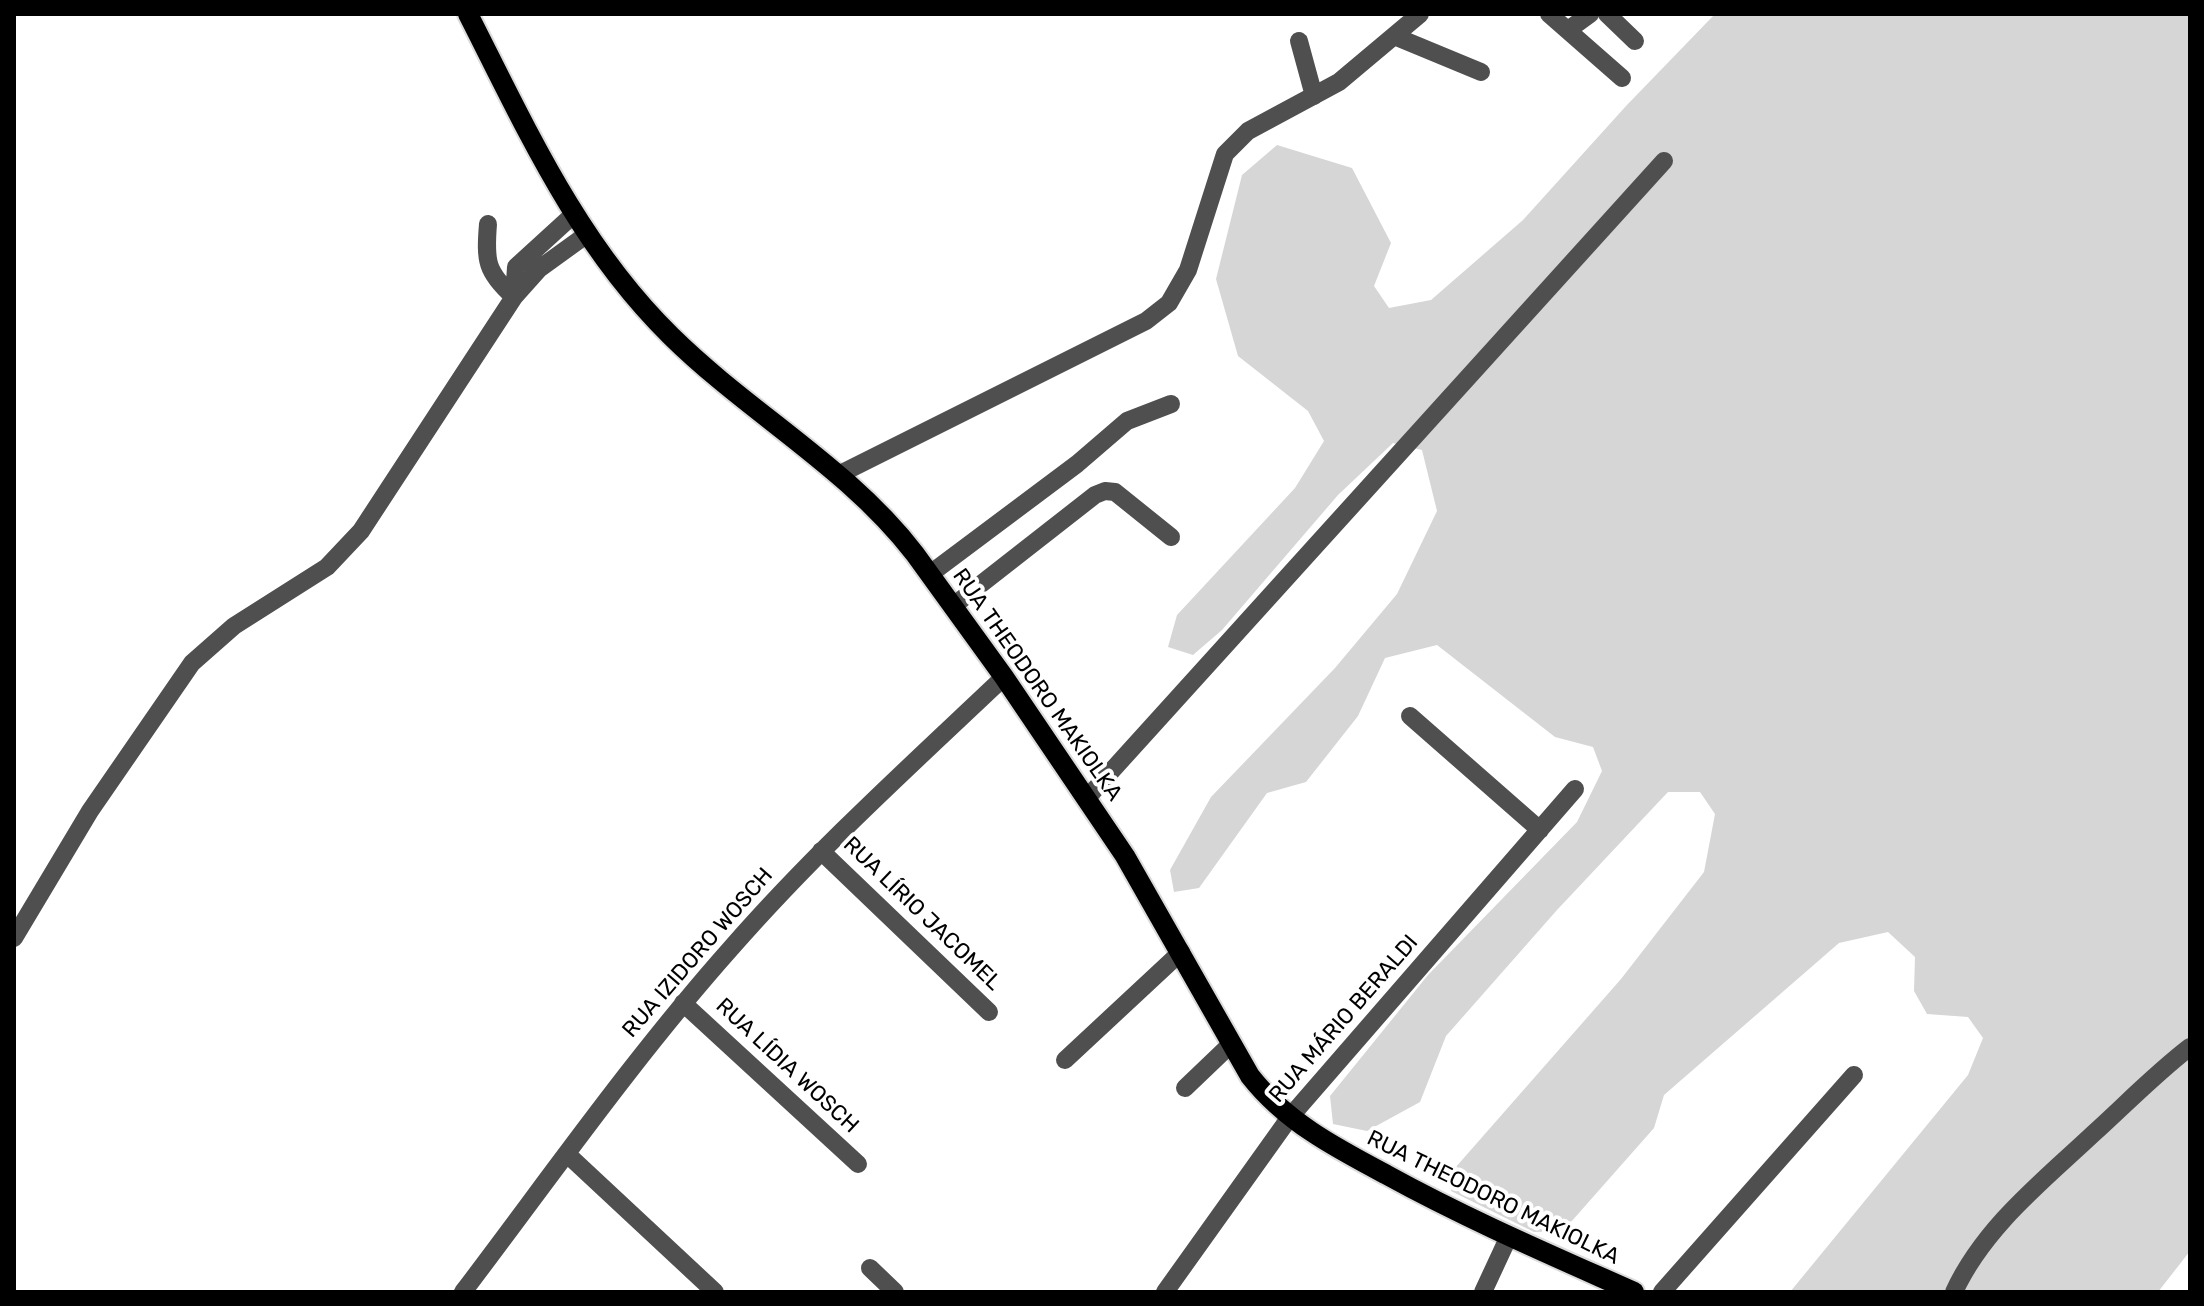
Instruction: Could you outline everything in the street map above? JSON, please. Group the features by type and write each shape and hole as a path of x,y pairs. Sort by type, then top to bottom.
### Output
{"main road":[{"name":"RUA THEODORO MAKIOLKA","path":"468,14 573,215 619,279 670,336 882,515 930,574 1125,856 1231,1044 1262,1091 1290,1117 1369,1166 1509,1236 1634,1292"}],"street":[{"path":"838,475 1146,321 1158,312 1169,303 1188,270 1225,154 1248,131 1339,82 1420,14"},
{"path":"1549,14 1622,78"},
{"path":"1568,30 1590,14"},
{"path":"1607,14 1635,41"},
{"path":"1394,36 1481,72"},
{"path":"1299,41 1314,96"},
{"path":"1087,798 1664,161"},
{"path":"514,297 516,267 573,215"},
{"path":"488,224 486,247 490,273 514,297"},
{"path":"14,938 90,811 192,663 234,626 303,584 346,550 514,297 539,269 586,235"},
{"path":"930,574 1055,481 1127,421 1171,404"},
{"path":"953,606 1095,495 1105,491 1115,492 1171,537"},
{"name":"RUA IZIDORO WOSCH","path":"463,1292 683,1003 752,924 821,851 1004,677"},
{"path":"1410,716 1540,830"},
{"name":"RUA MÁRIO BERALDI","path":"1165,1292 1290,1117 1575,789"},
{"name":"RUA LÍRIO JACOMEL","path":"821,851 989,1012"},
{"path":"1065,1060 1181,952"},
{"name":"RUA LÍDIA WOSCH","path":"683,1003 858,1164"},
{"path":"1185,1088 1231,1044"},
{"path":"1954,1292 1972,1258 1991,1233 2034,1188 2166,1065 2190,1047"},
{"path":"1662,1292 1854,1075"},
{"path":"567,1154 715,1292"},
{"path":"1483,1292 1509,1236"},
{"path":"870,1268 895,1292"}],"shaded area":[{"path":"1715,14 2190,14 2190,1251 2158,1292 1790,1292 1968,1075 1983,1038 1968,1017 1927,1014 1914,991 1915,957 1888,932 1839,943 1664,1095 1654,1128 1563,1231 1534,1232 1451,1191 1455,1168 1621,979 1704,872 1715,814 1700,792 1668,792 1557,910 1446,1036 1420,1102 1367,1131 1333,1124 1330,1096 1428,975 1577,822 1602,771 1593,747 1555,737 1437,645 1385,658 1358,716 1306,782 1267,793 1199,888 1174,892 1170,870 1211,797 1335,668 1397,594 1437,511 1422,450 1393,443 1338,495 1222,630 1193,655 1168,647 1177,615 1295,488 1324,441 1308,411 1238,356 1216,279 1242,175 1277,145 1352,168 1391,243 1374,286 1389,308 1431,300 1523,220"}]}
